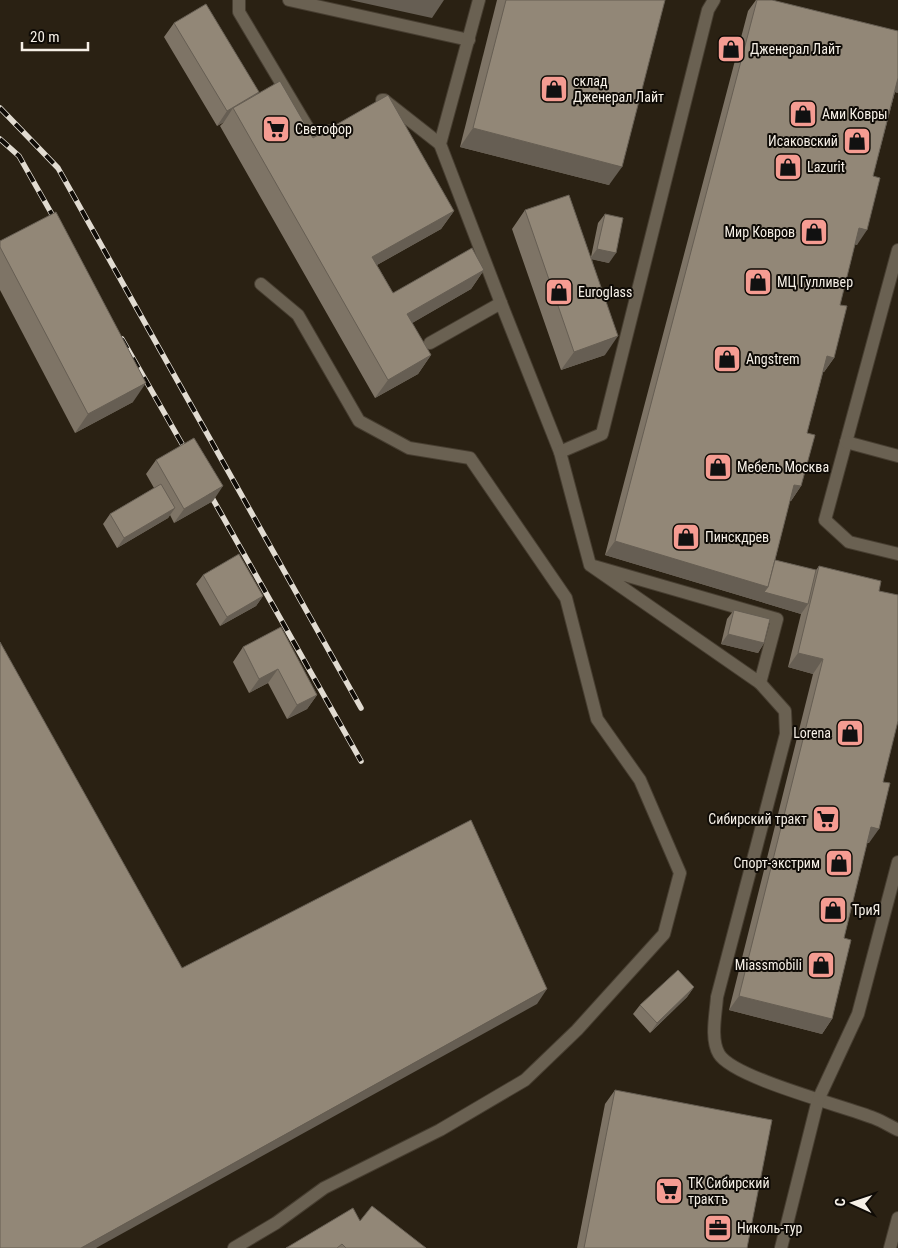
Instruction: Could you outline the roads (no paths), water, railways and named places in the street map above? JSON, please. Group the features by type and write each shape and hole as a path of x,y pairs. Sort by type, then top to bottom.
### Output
{"lane":[{"path":"239,0 239,12 314,138 337,125"},
{"path":"290,0 469,40"},
{"path":"440,144 479,0"},
{"path":"560,452 602,434 708,10 714,0"},
{"path":"368,108 384,100 440,144 560,452 590,565 760,683 785,711 786,734 718,997 715,1042 718,1054 726,1063 782,1088 875,1118 898,1130"},
{"path":"898,250 825,520 849,542 898,554"},
{"path":"234,1248 276,1223 324,1188 440,1130 524,1080 577,1030 664,934 680,873 640,780 597,719 566,598 470,458 409,448 359,421 298,315 261,284"},
{"path":"430,343 501,303"},
{"path":"846,442 898,456"},
{"path":"590,565 776,619 760,683"},
{"path":"781,1248 818,1100 858,1014 898,862"},
{"path":"890,1248 898,1218"}],"railway":[{"path":"0,108 58,168 361,708"},
{"path":"0,139 19,156 58,225"},
{"path":"122,339 189,456"},
{"path":"206,487 361,761"}],"place":[{"name":"Дженерал Лайт","path":"731,49"},
{"name":"склад Дженерал Лайт","path":"554,89"},
{"name":"Ами Ковры","path":"803,114"},
{"name":"Светофор","path":"276,129"},
{"name":"Исаковский","path":"857,141"},
{"name":"Lazurit","path":"788,167"},
{"name":"Мир Ковров","path":"814,232"},
{"name":"МЦ Гулливер","path":"758,282"},
{"name":"Euroglass","path":"559,292"},
{"name":"Angstrem","path":"727,359"},
{"name":"Мебель Москва","path":"718,467"},
{"name":"Пинскдрев","path":"686,537"},
{"name":"Lorena","path":"850,733"},
{"name":"Сибирский тракт","path":"826,819"},
{"name":"Спорт-экстрим","path":"839,863"},
{"name":"ТриЯ","path":"833,910"},
{"name":"Miassmobili","path":"821,965"},
{"name":"ТК Сибирский трактъ","path":"669,1191"},
{"name":"Николь-тур","path":"718,1228"}]}
